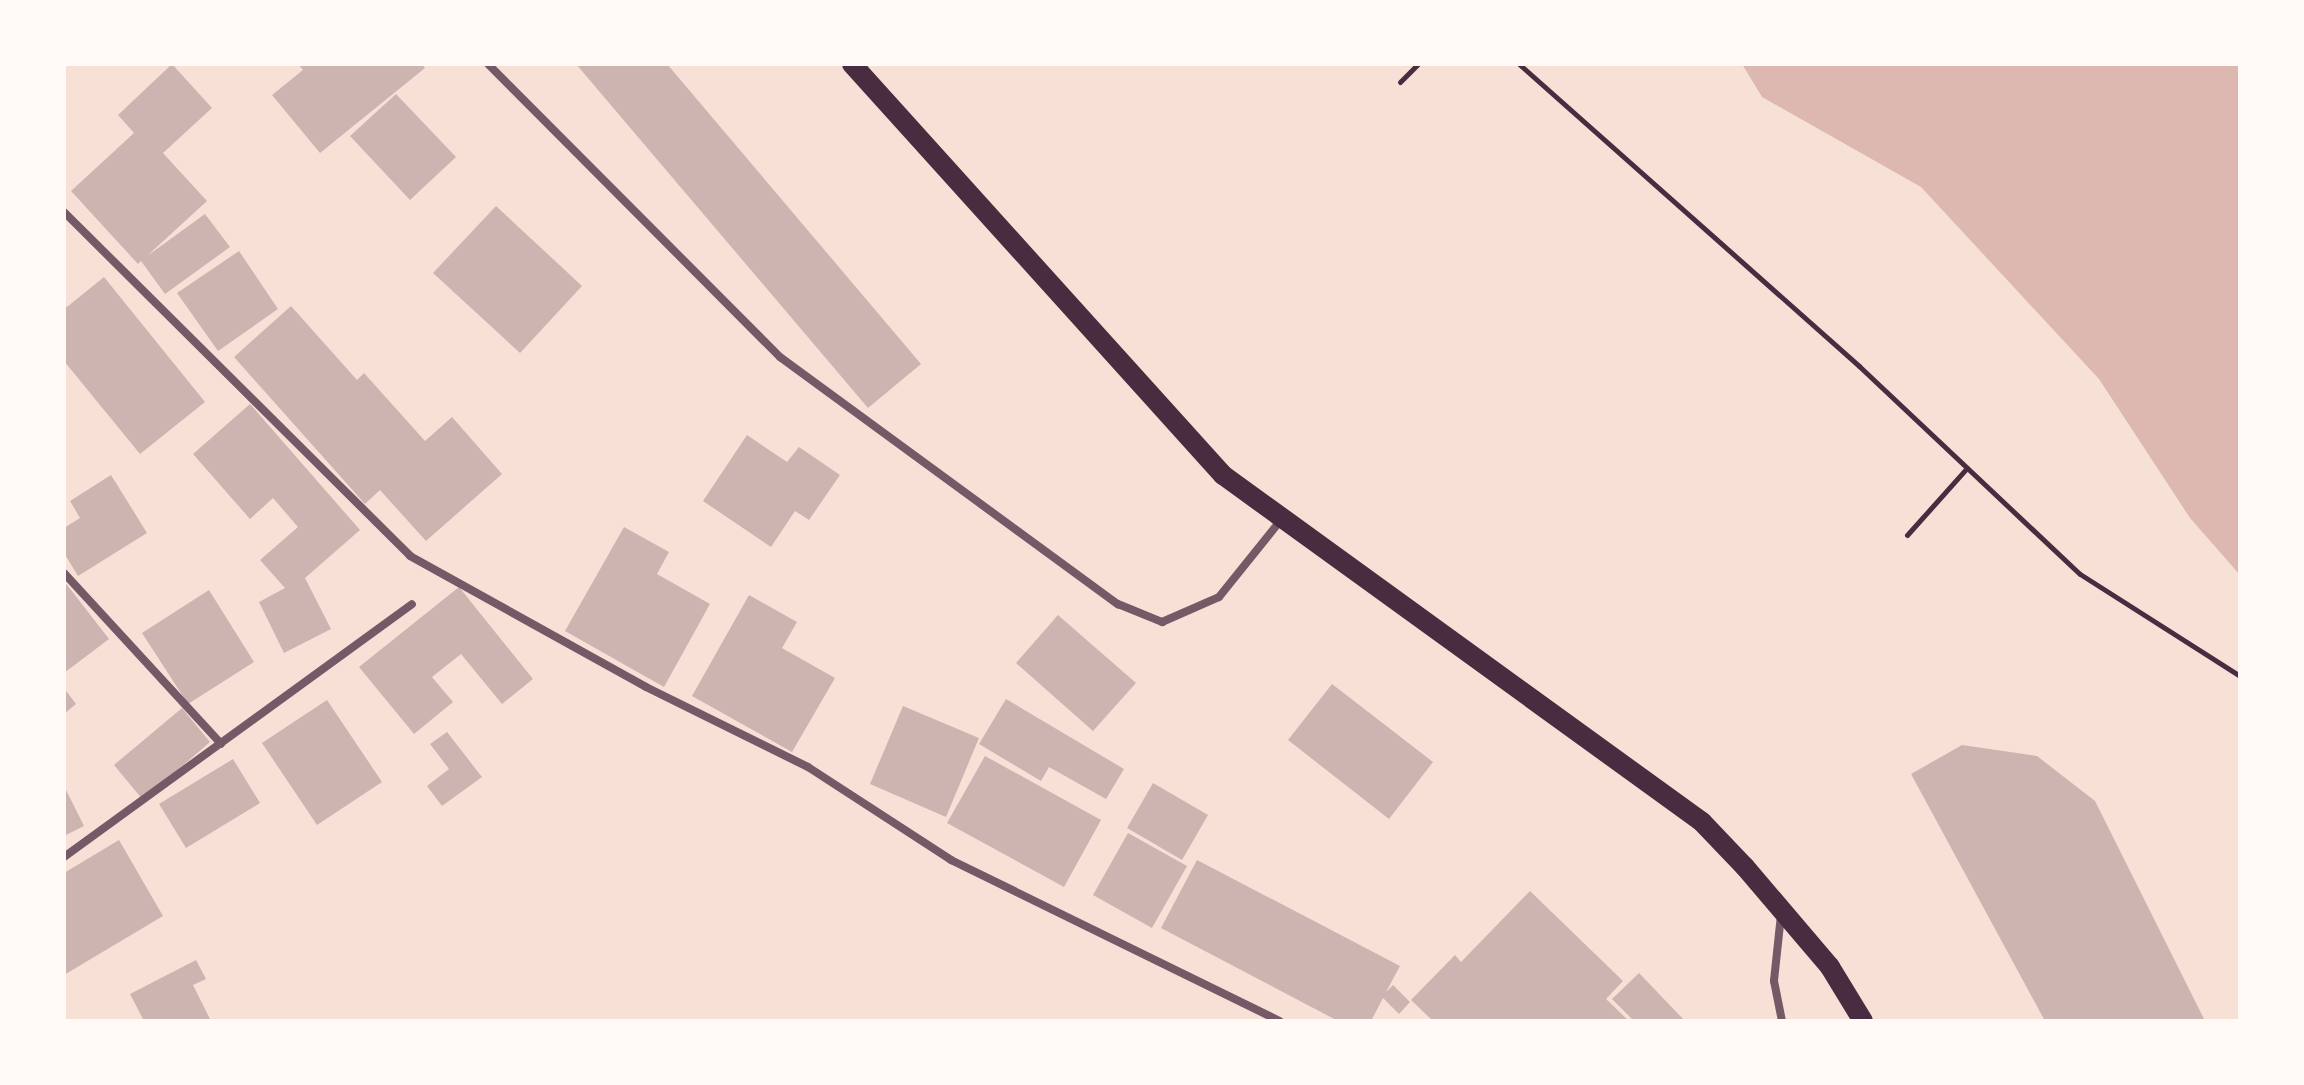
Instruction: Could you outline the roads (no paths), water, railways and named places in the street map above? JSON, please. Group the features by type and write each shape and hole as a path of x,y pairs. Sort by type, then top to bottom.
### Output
{"main road":[{"path":"852,64 1223,475 1702,822 1830,967 1863,1021"}],"street":[{"path":"488,64 780,357 1118,604 1162,622 1219,597 1281,519"},
{"path":"64,212 410,556 646,687 808,767 951,860 1280,1021"},
{"path":"64,573 221,744"},
{"path":"64,857 412,604"},
{"path":"1782,910 1774,981 1782,1021"}]}
